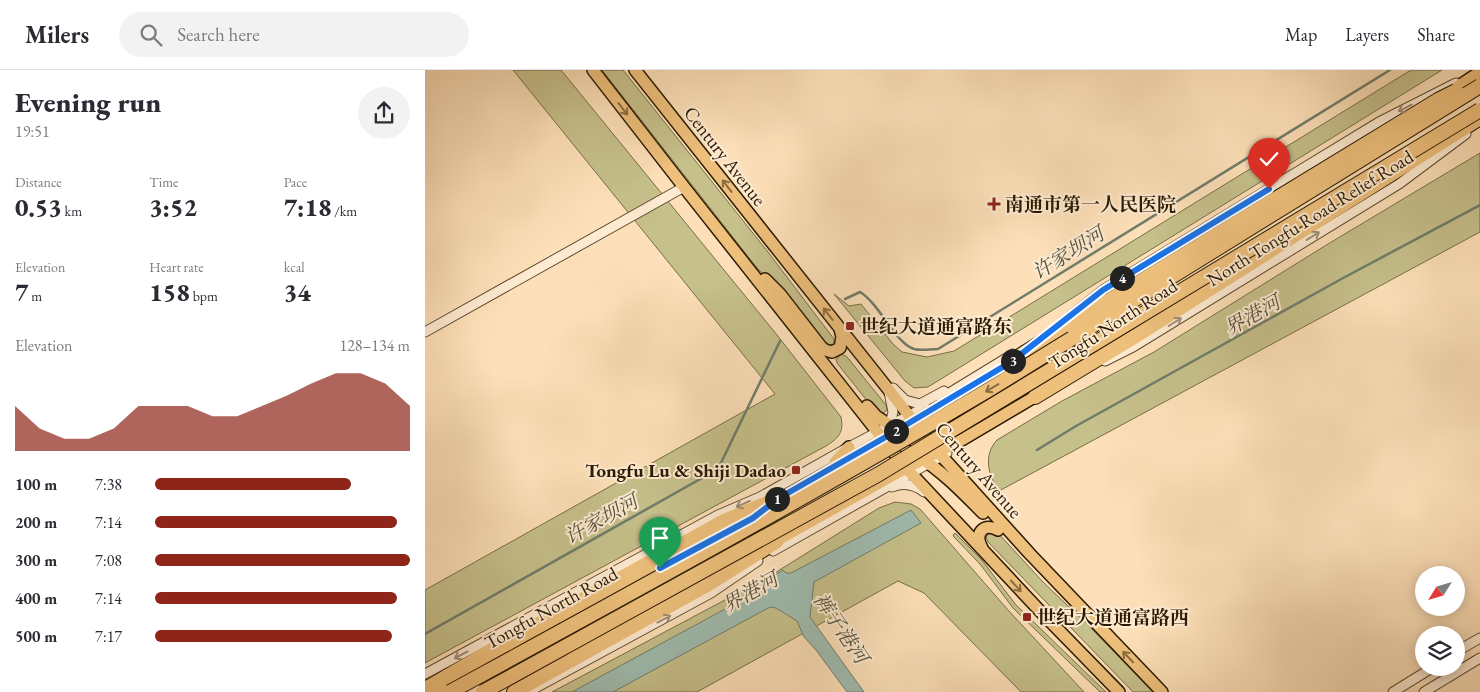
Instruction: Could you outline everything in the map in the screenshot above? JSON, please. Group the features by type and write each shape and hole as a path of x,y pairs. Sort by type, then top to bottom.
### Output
{"highway":[{"path":"1011,362 1065,324 1439,100 1480,80"},
{"path":"450,692 738,535 991,389 1480,86"},
{"path":"483,692 879,474 1480,110"},
{"path":"1035,397 1134,337 1480,117"},
{"path":"425,689 722,522 779,498"},
{"path":"515,692 707,585 777,541"}],"main road":[{"path":"593,70 909,470 984,552 1119,692"},
{"name":"Century Avenue","path":"635,70 937,451 1030,554 1163,692"},
{"name":"Tongfu North Road","path":"433,692 753,518 821,468 861,452 881,435 893,428 1011,362 1055,341 1480,71"},
{"name":"Tongfu North Road","path":"494,692 926,461 937,451 962,443 1035,397 1067,373 1480,117"},
{"path":"724,237 780,294 876,416 912,440 937,451"},
{"path":"820,346 832,352 840,348 844,333"},
{"path":"962,443 991,426"},
{"path":"821,468 861,452 893,450 908,453 926,461 950,479 1044,579 1093,620"},
{"path":"984,552 979,543 981,531 986,527 998,530"}],"street":[{"path":"910,419 983,372 1065,324 1103,290 1363,132 1480,71"},
{"name":"North Tongfu Road Relief Road","path":"991,426 1092,368 1133,347 1399,184 1480,123"},
{"path":"425,332 684,187"},
{"path":"844,333 872,360 905,400 920,404 967,378 1011,362"},
{"path":"888,391 893,412 893,428"},
{"path":"910,419 929,400"},
{"path":"441,692 758,518 861,452 881,435"},
{"path":"425,674 718,515 821,468"},
{"path":"889,489 909,470"},
{"path":"528,692 711,593 780,546 909,470"},
{"path":"777,541 838,518 899,484 917,487 964,535 998,566"},
{"path":"1465,647 1480,638"},
{"path":"1424,692 1480,658"},
{"path":"1393,692 1419,676"}],"shaded area":[{"path":"513,70 561,70 777,335 841,417 842,427 837,437 826,446 425,663 425,590 775,394"},
{"path":"602,70 623,70 768,252 834,339 834,344 827,346 791,301 757,268"},
{"path":"1411,70 1442,70 928,387 914,388 905,381 834,294 849,306 861,304 893,344 902,352 927,357 954,351"},
{"path":"1480,153 1480,232 999,491 992,479 989,466 990,452 997,440 1062,401 1154,352 1328,244"},
{"path":"842,354 847,357 886,405 887,410 881,415 876,412 837,363 836,359"},
{"path":"895,502 911,504 920,509 1008,610 1084,692 1021,692 924,593 898,581 697,692 552,692 770,576 879,508"},
{"path":"911,510 921,523 814,582 810,617 864,692 847,692 804,637 797,621 776,608 770,607 613,692 572,692 773,583 776,578 774,576 783,570 786,573 791,573"},
{"path":"991,532 998,533 1043,582 1153,692 1133,692 988,542 986,537"},
{"path":"955,533 981,559 1016,605 1106,692 1100,692 1013,608 980,564 954,537"}],"waterway":[{"name":"许家坝河","path":"845,299 860,292 874,305 900,339 907,345 917,350 938,349 1390,70"},
{"name":"界港河","path":"1037,450 1076,426 1345,277 1480,205"},
{"name":"许家坝河","path":"425,634 718,469 780,341"}],"place":[{"name":"南通市第一人民医院","path":"994,204"},
{"name":"世纪大道通富路东","path":"850,326"},
{"name":"Tongfu Lu & Shiji Dadao","path":"796,470"},
{"name":"世纪大道通富路西","path":"1027,617"}],"route":[{"path":"660,568 753,518 779,498 1011,362 1103,290 1269,189"}],"water label":[{"name":"裤子港河","path":"841,628"}]}
